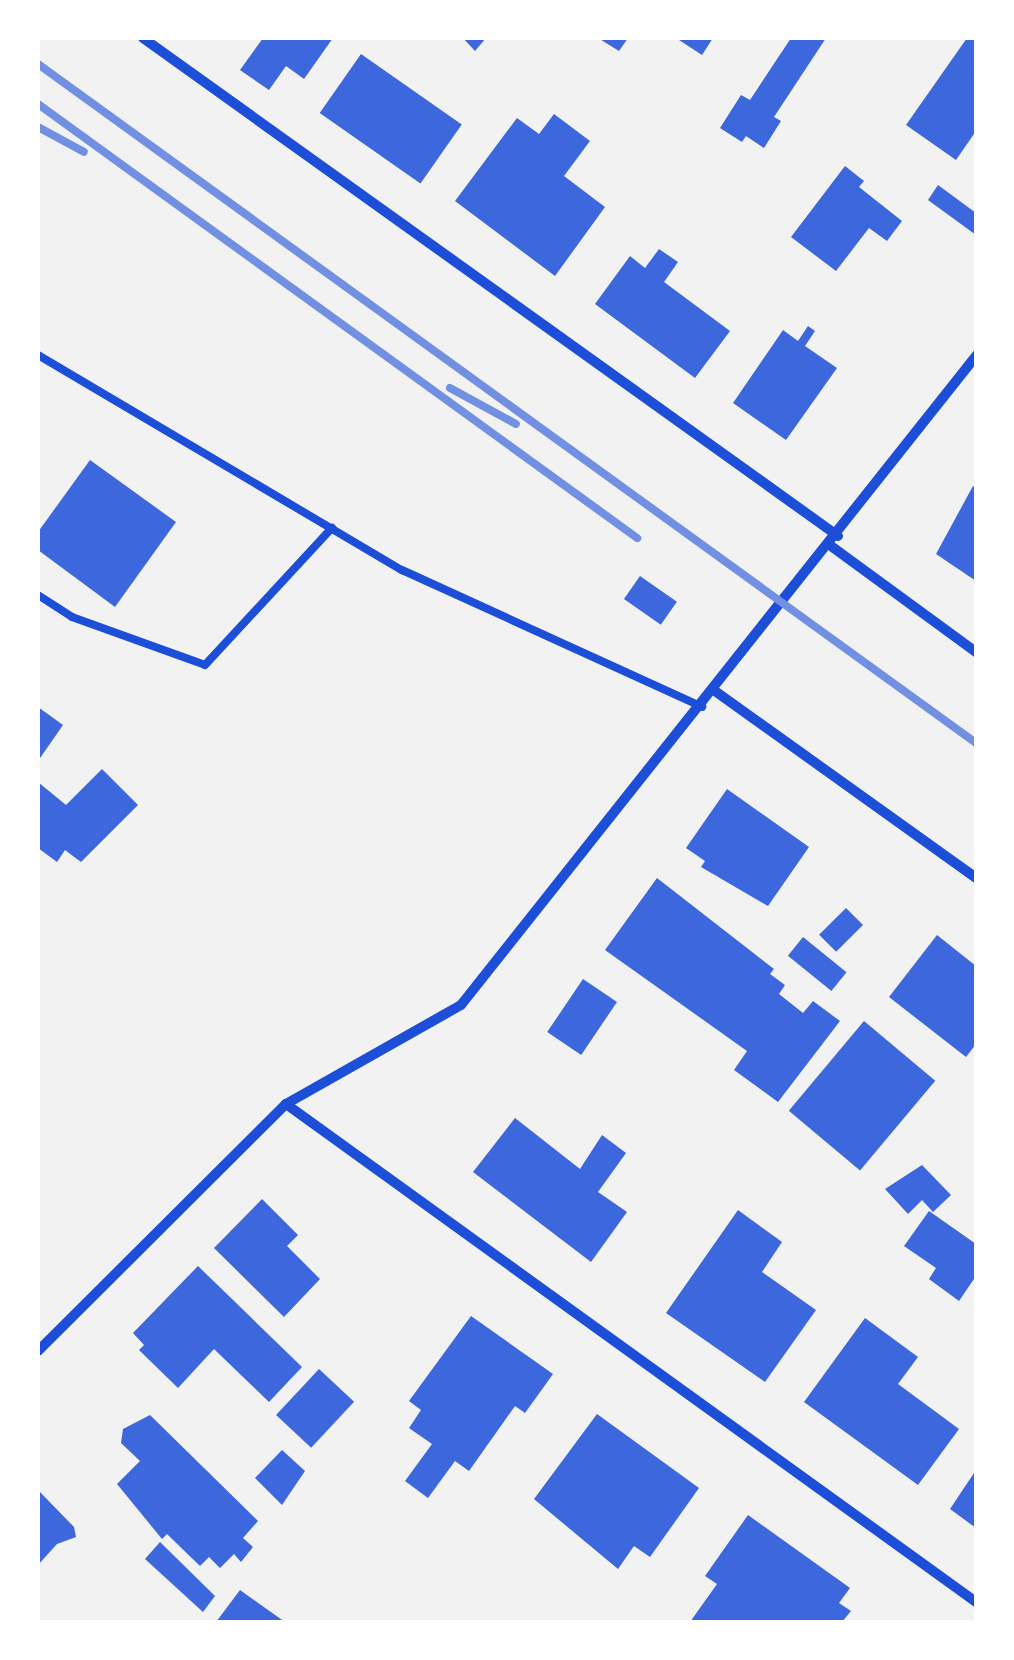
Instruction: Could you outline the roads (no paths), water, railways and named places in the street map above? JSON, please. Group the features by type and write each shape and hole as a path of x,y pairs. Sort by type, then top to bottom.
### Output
{"street":[{"path":"143,38 835,541 976,652"},
{"path":"38,1351 286,1104 462,1005 835,541 976,356"},
{"path":"715,691 976,878"},
{"path":"286,1104 976,1602"}],"lane":[{"path":"38,355 402,570 702,708"},
{"path":"38,595 72,617 205,666 332,528"}],"railway":[{"path":"38,64 976,743"},
{"path":"38,104 637,538"},
{"path":"38,127 84,152"},
{"path":"450,388 516,424"}]}
